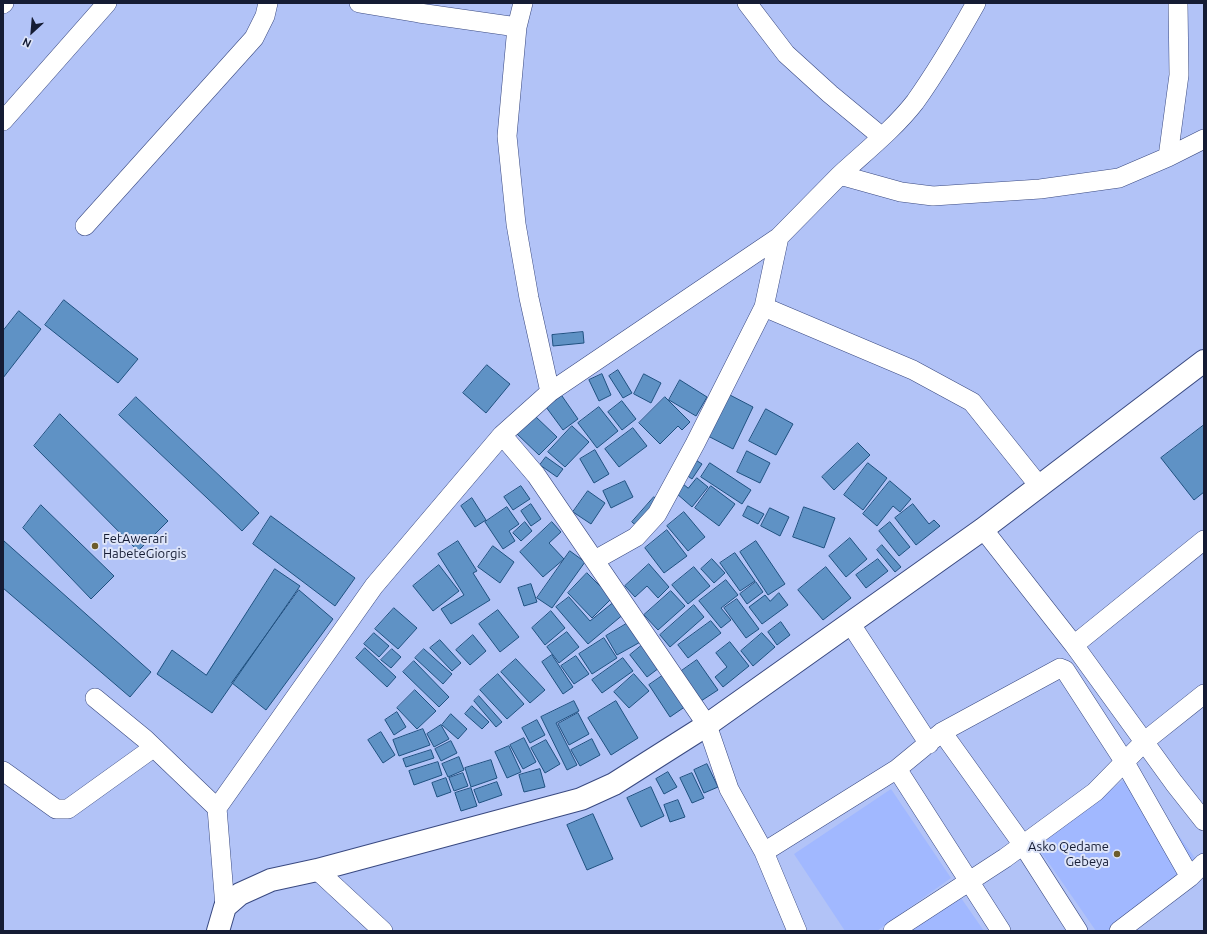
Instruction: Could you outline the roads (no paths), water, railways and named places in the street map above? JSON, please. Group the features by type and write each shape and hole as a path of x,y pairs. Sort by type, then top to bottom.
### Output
{"main road":[{"path":"218,931 225,907 240,894 271,880 317,870 581,799 614,784 707,724 983,529 1204,361"}],"street":[{"path":"3,121 107,3"},
{"path":"85,226 254,38 265,16 268,3"},
{"path":"359,3 420,8 517,27"},
{"path":"523,3 517,27 507,136 516,224 529,298 550,392"},
{"path":"747,3 786,54 830,94 882,137"},
{"path":"225,907 217,808 374,586 502,435 550,392 779,237 840,175 882,137 914,103 958,35 976,3"},
{"path":"1168,157 1179,75 1178,3"},
{"path":"840,175 901,192 933,196 1040,189 1119,178 1168,157 1204,139"},
{"path":"595,560 636,537 657,514 695,444 764,307 779,237"},
{"path":"764,307 913,370 972,402 1040,487"},
{"path":"502,435 536,475 707,724 729,789 764,852 797,931"},
{"path":"983,529 1074,645 1204,821"},
{"path":"1074,645 1204,540"},
{"path":"850,623 936,738 1022,845 1078,931"},
{"path":"764,852 897,768 936,738 1060,668 1065,670 1124,761 1190,877"},
{"path":"893,931 969,882 1095,792 1145,741 1204,694"},
{"path":"95,698 145,739 217,808"},
{"path":"3,771 56,809 68,809 153,748"},
{"path":"897,768 1001,931"},
{"path":"1119,931 1190,877 1204,863"},
{"path":"317,870 383,931"}],"place":[{"name":"FetAwerari HabeteGiorgis","path":"95,546"},
{"name":"Asko Qedame Gebeya","path":"1117,854"}]}
